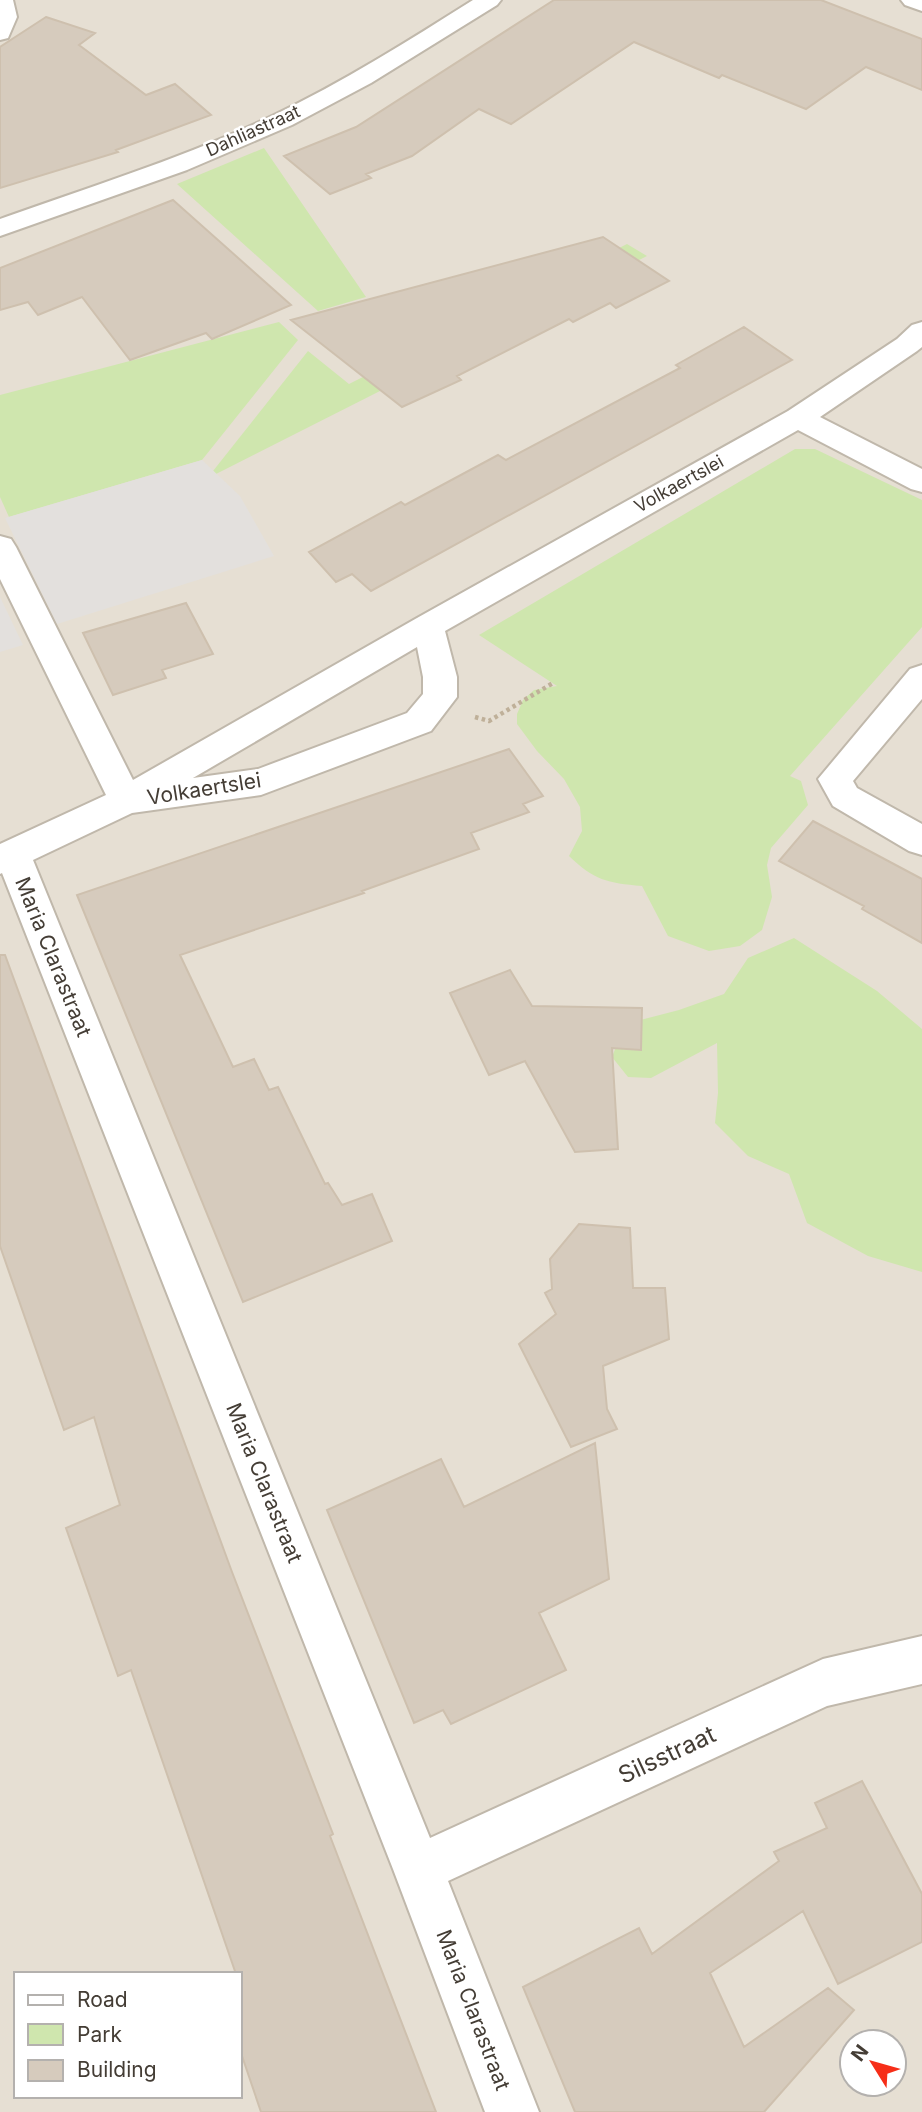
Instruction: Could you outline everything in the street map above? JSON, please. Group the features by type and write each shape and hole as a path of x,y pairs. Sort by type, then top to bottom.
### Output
{"street":[{"path":"0,33 5,17 1,0"},
{"name":"Dahliastraat","path":"0,228 175,165 281,121 368,76 489,0"},
{"path":"913,0 922,3"},
{"name":"Volkaertslei","path":"6,858 127,802 428,626 798,418 907,345 922,331"},
{"path":"798,418 922,482"},
{"path":"0,547 127,802"},
{"path":"428,626 440,677 440,697 433,705"},
{"path":"922,677 835,779 845,797 922,841"},
{"name":"Volkaertslei","path":"127,802 261,782 419,722 433,705"},
{"name":"Maria Clarastraat","path":"6,858 418,1870 512,2112"},
{"name":"Silsstraat","path":"418,1870 824,1683 922,1660"}],"path":[{"path":"433,705 489,721 553,683"}],"shaded area":[{"path":"0,0 922,0 922,2112 0,2112"},
{"path":"202,460 240,496 274,556 57,624 5,518"},
{"path":"0,597 23,645 0,652"}],"green space":[{"path":"264,148 366,297 318,311 177,184"},
{"path":"627,244 647,256 216,474 213,471 308,351 349,384"},
{"path":"279,322 298,340 202,460 9,517 0,497 0,395"},
{"path":"795,449 815,449 922,500 922,627 790,776 801,781 808,805 771,848 767,865 772,897 762,930 740,946 709,951 668,936 642,886 602,879 569,856 582,831 580,807 564,779 537,751 517,724 517,714 523,700 534,690 557,686 479,635"},
{"path":"794,938 877,991 922,1029 922,1272 868,1256 807,1223 789,1174 748,1156 715,1123 718,1093 717,1043 651,1078 628,1077 612,1057 625,1024 679,1010 724,994 748,958"}],"building":[{"path":"554,0 821,0 922,39 922,90 866,67 806,109 722,75 719,78 634,42 511,124 479,109 412,156 366,174 371,178 330,194 284,156 356,127"},
{"path":"46,17 95,33 79,45 146,95 175,84 211,115 116,150 118,152 0,188 0,47"},
{"path":"173,200 291,305 212,339 206,333 130,360 82,297 38,315 28,302 0,310 0,268"},
{"path":"603,237 669,281 616,308 610,303 573,322 569,319 457,376 461,380 402,407 291,320"},
{"path":"744,327 792,360 371,591 352,574 336,582 309,552 401,502 405,505 498,455 506,460 680,368 676,365"},
{"path":"186,603 213,654 162,670 166,678 113,695 83,633"},
{"path":"509,749 543,796 523,804 529,812 471,833 479,849 362,891 364,893 180,955 233,1067 254,1059 269,1090 278,1087 325,1184 328,1183 342,1205 372,1194 392,1241 243,1302 77,895"},
{"path":"813,821 922,879 922,943 862,909 864,906 779,861"},
{"path":"0,955 5,955 232,1572 333,1834 330,1836 436,2112 261,2112 242,2056 242,1972 235,1972 131,1670 118,1676 66,1528 120,1505 94,1417 64,1430 0,1246"},
{"path":"510,970 532,1006 642,1008 641,1050 612,1048 618,1149 575,1152 525,1061 489,1075 450,993"},
{"path":"579,1224 630,1228 633,1288 665,1288 669,1339 603,1366 607,1409 617,1429 571,1447 519,1344 556,1314 545,1293 552,1289 550,1259"},
{"path":"595,1443 609,1579 539,1613 566,1670 451,1724 443,1710 414,1723 327,1510 441,1459 464,1507"},
{"path":"862,1781 922,1894 922,1942 838,1984 803,1911 710,1973 744,2047 828,1988 854,2010 764,2112 575,2112 523,1987 639,1928 652,1954 779,1861 774,1852 827,1828 815,1803"}]}
